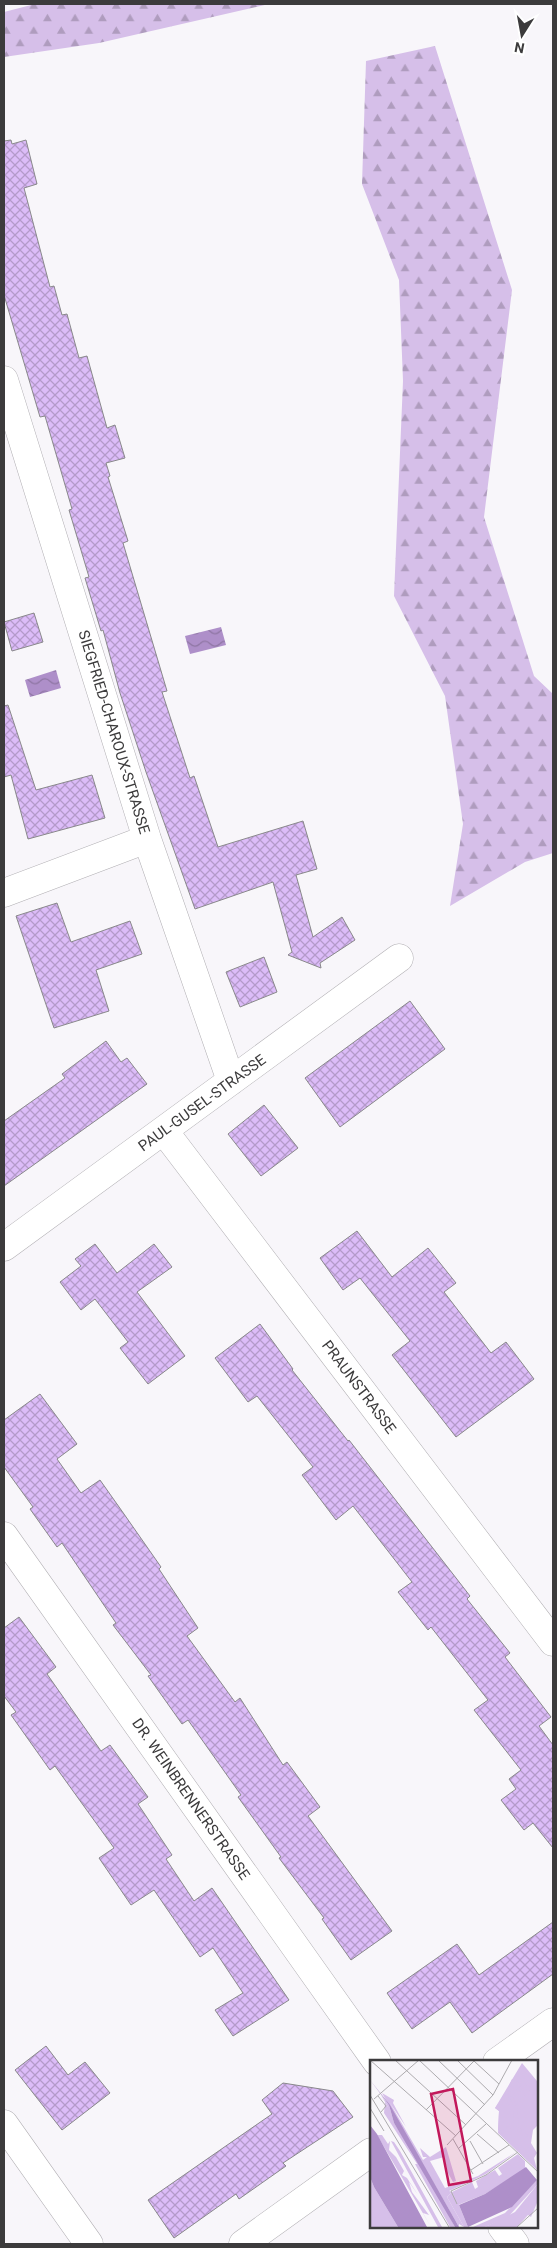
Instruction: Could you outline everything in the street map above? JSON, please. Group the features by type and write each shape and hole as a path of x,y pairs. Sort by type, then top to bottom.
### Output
{"street":[{"name":"SIEGFRIED-CHAROUX-STRASSE","path":"4,380 147,839 231,1081"},
{"path":"4,893 147,839"},
{"name":"PAUL-GUSEL-STRASSE","path":"4,1247 399,958"},
{"name":"PRAUNSTRASSE","path":"164,1131 553,1642"},
{"name":"DR. WEINBRENNERSTRASSE","path":"4,1536 376,2060"},
{"path":"500,2060 553,2022"},
{"path":"4,2124 89,2244"},
{"path":"244,2244 370,2153"},
{"path":"503,2228 515,2244"}],"green space":[{"path":"35,4 269,4 99,43 4,57 4,12"},
{"path":"435,46 512,290 484,517 534,676 553,694 553,853 525,862 450,906 463,824 445,696 394,596 403,381 399,280 362,184 366,61"}],"water":[{"path":"221,627 226,645 190,654 185,636"},
{"path":"56,670 61,688 30,697 25,680"}],"building":[{"path":"11,140 12,144 26,140 37,184 24,188 50,287 54,286 62,315 67,314 79,358 87,356 107,428 115,425 125,458 106,463 110,476 108,477 128,541 123,543 167,691 162,692 190,778 194,776 218,847 303,821 317,869 296,875 313,937 342,917 355,940 320,963 321,968 288,955 292,952 273,882 195,909 120,693 103,630 101,631 85,578 89,577 69,510 72,509 45,416 40,417 4,295 4,141"},
{"path":"34,613 43,642 12,651 4,622"},
{"path":"8,705 36,790 92,775 105,818 28,839 11,775 4,777 4,706"},
{"path":"57,903 71,942 130,921 142,954 96,970 109,1011 54,1028 16,916"},
{"path":"264,957 277,992 240,1007 226,972"},
{"path":"410,1001 445,1049 340,1127 305,1078"},
{"path":"106,1041 121,1062 127,1058 147,1084 4,1186 4,1121 65,1078 62,1074"},
{"path":"264,1105 298,1148 261,1176 228,1134"},
{"path":"357,1231 392,1277 428,1248 456,1283 444,1292 491,1353 506,1342 534,1379 456,1437 392,1355 410,1341 360,1278 343,1290 320,1258"},
{"path":"95,1244 117,1273 154,1244 172,1267 137,1292 185,1356 148,1384 120,1348 128,1342 95,1299 81,1310 60,1282 81,1266 75,1259"},
{"path":"260,1324 292,1370 470,1596 467,1599 510,1653 505,1657 551,1717 539,1726 553,1745 553,1848 533,1823 524,1830 501,1800 516,1789 509,1779 521,1770 474,1710 488,1700 431,1627 428,1630 398,1592 412,1582 353,1506 336,1520 302,1475 313,1467 257,1396 248,1402 215,1358"},
{"path":"40,1394 77,1444 57,1459 81,1493 100,1480 161,1567 159,1569 198,1628 187,1636 235,1702 240,1698 283,1765 287,1762 320,1807 308,1816 392,1931 351,1960 322,1919 324,1918 279,1858 281,1857 238,1797 241,1795 188,1720 182,1724 148,1676 151,1675 113,1625 116,1623 62,1543 57,1547 30,1509 33,1507 4,1467 4,1420"},
{"path":"19,1617 56,1667 47,1674 101,1751 110,1745 148,1797 138,1804 172,1855 166,1859 194,1901 212,1888 289,2000 233,2036 215,2010 243,1993 213,1948 200,1957 154,1890 131,1905 99,1858 114,1848 55,1766 50,1770 11,1715 16,1712 4,1696 4,1628"},
{"path":"553,1922 553,1974 472,2033 450,2002 412,2029 387,1993 457,1944 479,1975"},
{"path":"46,2046 68,2075 85,2062 110,2093 62,2130 15,2070"},
{"path":"283,2083 333,2091 353,2117 283,2163 286,2166 239,2199 236,2194 174,2238 148,2200 272,2114 262,2100"}]}
